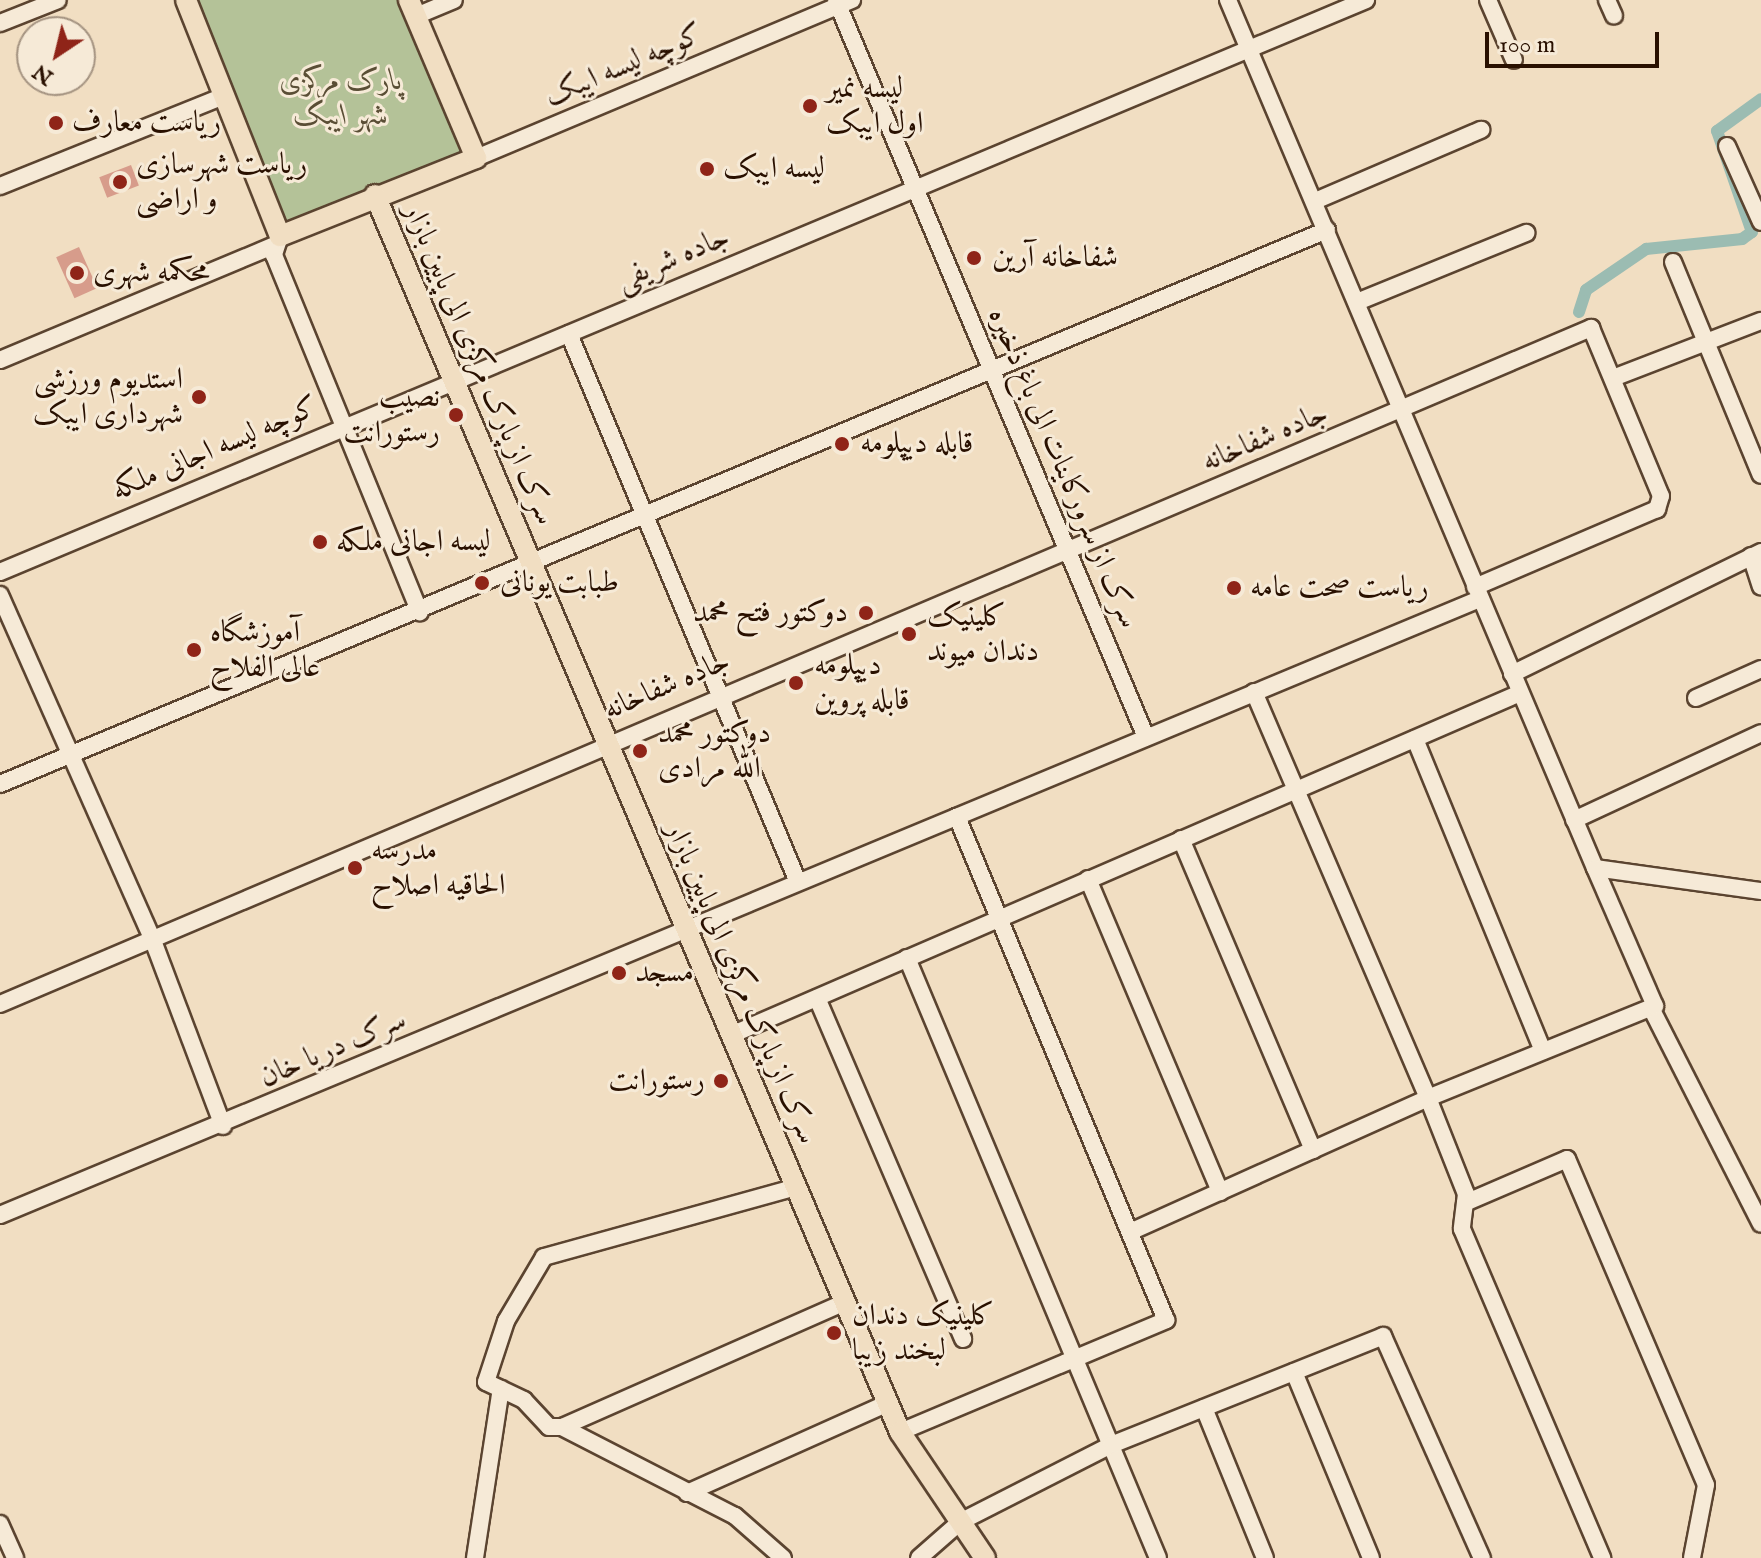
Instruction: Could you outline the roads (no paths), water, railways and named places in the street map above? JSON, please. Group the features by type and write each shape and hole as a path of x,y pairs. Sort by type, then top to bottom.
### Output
{"main road":[{"path":"186,0 277,240 375,195 476,158 412,8"},
{"name":"سرک از پارک مرکزی الی پایین بازار","path":"375,195 900,1432 985,1558"}],"street":[{"path":"0,23 58,0"},
{"path":"412,8 454,0"},
{"path":"1130,1232 1428,1098 1655,1006 1228,0"},
{"name":"جاده شریفی","path":"452,378 569,334 1366,0"},
{"path":"1488,0 1514,60"},
{"name":"کوچه لیسه ایبک","path":"476,158 842,2"},
{"name":"سرک از سرورکاینات الی باغ ذخیره","path":"842,2 914,187 1146,737"},
{"path":"0,186 224,96"},
{"path":"1315,201 1481,130"},
{"path":"1727,146 1761,222"},
{"path":"0,784 532,566 645,513 1327,230"},
{"path":"1357,302 1526,233"},
{"path":"0,360 277,240 420,612"},
{"path":"1673,262 1761,475"},
{"path":"1613,378 1761,321"},
{"name":"جاده شفاخانه","path":"0,1004 606,742 1403,411 1588,328 1613,378"},
{"path":"569,334 798,882"},
{"name":"کوچه لیسه اجانی ملکه","path":"0,572 452,378"},
{"name":"سرک دریا خان","path":"0,1215 223,1126 1254,692 1478,593 1657,509 1661,496 1613,378"},
{"path":"1512,674 1756,554 1761,586"},
{"path":"0,595 152,938 223,1126"},
{"path":"1696,698 1761,669"},
{"path":"1254,692 1428,1098 1465,1203 1462,1229 1602,1558"},
{"path":"731,1035 1520,693"},
{"path":"1574,820 1761,733"},
{"path":"1415,739 1543,1051"},
{"path":"900,1432 1166,1320 957,817"},
{"path":"1181,839 1313,1150"},
{"path":"1595,868 1761,891"},
{"path":"1088,879 1220,1192"},
{"path":"907,958 1158,1558"},
{"path":"817,998 963,1339"},
{"path":"1651,1008 1761,1224"},
{"path":"1465,1203 1567,1159 1706,1485 1692,1558"},
{"path":"796,1187 544,1257 506,1321 486,1382 524,1400 549,1427 562,1427 845,1302"},
{"path":"919,1558 960,1522 1111,1445 1383,1336 1482,1558"},
{"path":"1294,1372 1371,1558"},
{"path":"475,1558 501,1389"},
{"path":"687,1493 888,1403"},
{"path":"1204,1408 1265,1558"},
{"path":"562,1427 735,1516 783,1558"},
{"path":"0,1524 15,1558"}],"waterway":[{"path":"1579,312 1586,290 1646,249 1742,239 1752,232 1717,131 1761,99"}],"place":[{"name":"لیسه نمیر اول ایبک","path":"810,106"},
{"name":"ریاست معارف","path":"56,123"},
{"name":"لیسه ایبک","path":"707,169"},
{"name":"ریاست شهرسازی و اراضی","path":"120,182"},
{"name":"شفاخانه آرین","path":"974,258"},
{"name":"محکمه شهری","path":"77,273"},
{"name":"استدیوم ورزشی شهرداری ایبک","path":"199,397"},
{"name":"نصیب رستورانت","path":"456,415"},
{"name":"قابله دیپلومه","path":"842,444"},
{"name":"لیسه اجانی ملکه","path":"320,542"},
{"name":"طبابت یونانی","path":"482,583"},
{"name":"ریاست صحت عامه","path":"1234,588"},
{"name":"دوکتور فتح محمد","path":"866,613"},
{"name":"کلینیک دندان میوند","path":"909,634"},
{"name":"آموزشگاه عالی الفلاح","path":"194,650"},
{"name":"دیپلومه قابله پروین","path":"796,683"},
{"name":"دوکتور محمد الله مرادی","path":"640,751"},
{"name":"مدرسه الحاقیه اصلاح","path":"355,868"},
{"name":"مسجد","path":"619,973"},
{"name":"رستورانت","path":"721,1081"},
{"name":"کلینیک دندان لبخند زیبا","path":"834,1333"}],"park label":[{"name":"پارک مرکزی شهر ایبک","path":"341,98"}]}
